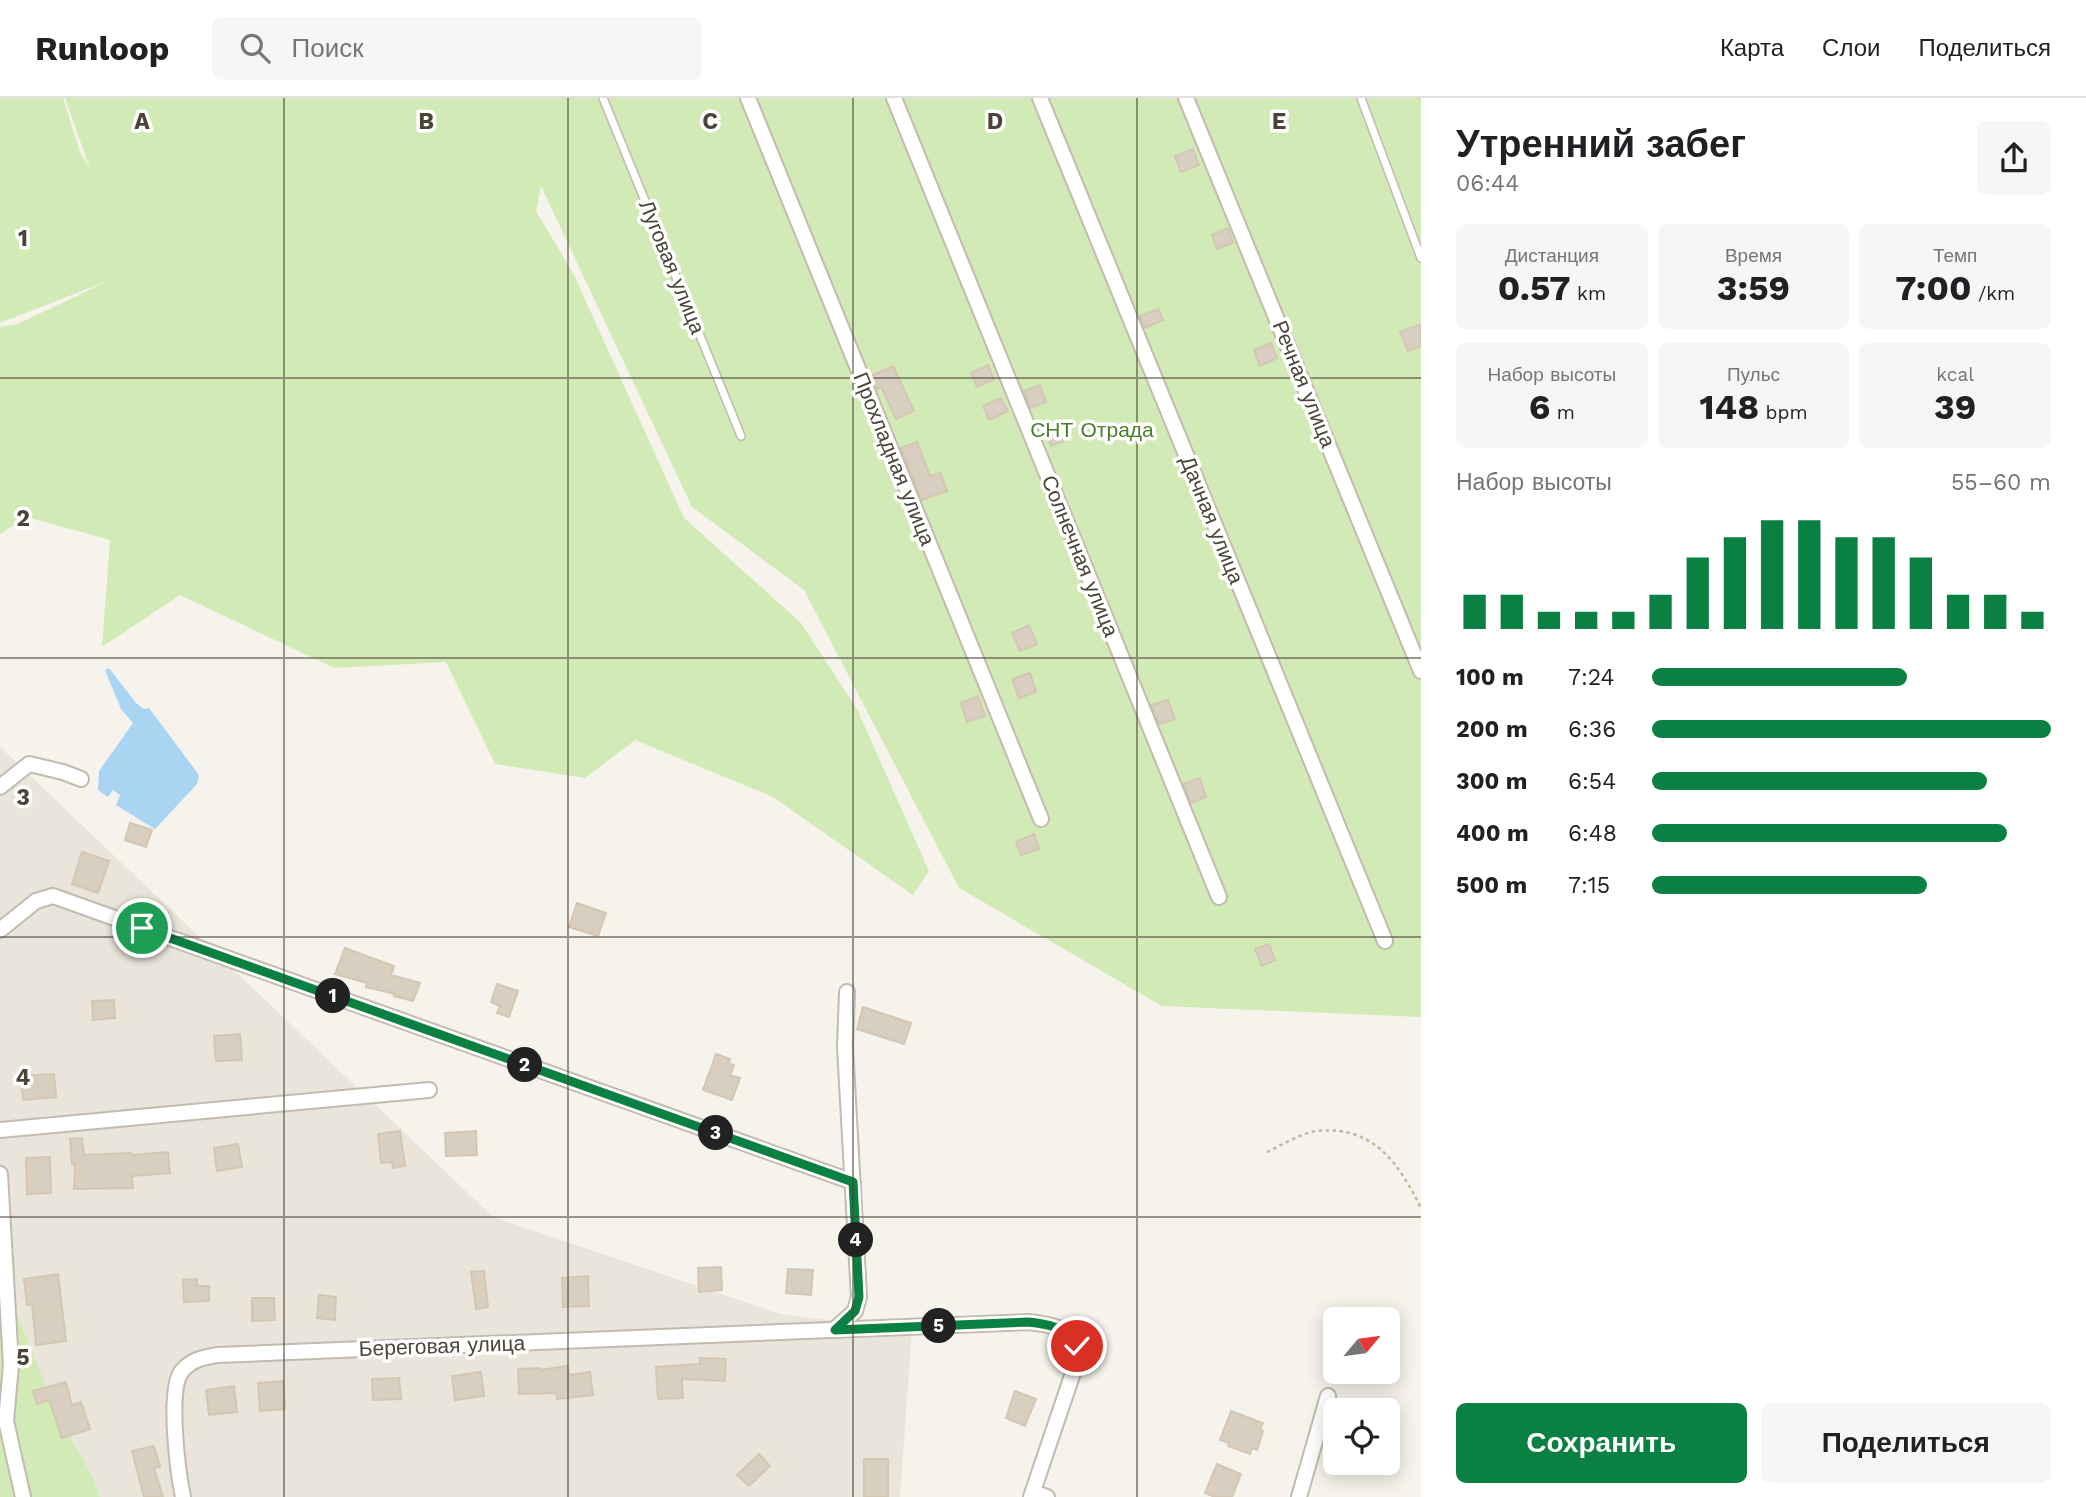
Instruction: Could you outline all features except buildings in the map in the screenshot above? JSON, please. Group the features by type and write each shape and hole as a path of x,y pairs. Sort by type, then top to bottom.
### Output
{"street":[{"name":"Прохладная улица","path":"748,98 1041,819"},
{"name":"Солнечная улица","path":"894,98 1219,897"},
{"name":"Дачная улица","path":"1040,98 1385,941"},
{"name":"Речная улица","path":"1186,98 1421,671"},
{"path":"0,787 29,764 81,779"},
{"path":"0,930 36,901 52,896 853,1182"},
{"path":"835,1330 855,1311 859,1297 845,1047 847,992"},
{"path":"0,1130 429,1090"},
{"path":"0,1174 6,1421 23,1497"},
{"path":"835,1330 1028,1322 1051,1324 1070,1334 1077,1346 1076,1364 1037,1495"},
{"name":"Береговая улица","path":"183,1497 178,1471 174,1393 180,1373 194,1360 216,1355 835,1330"},
{"path":"1299,1497 1328,1396"}],"lane":[{"name":"Луговая улица","path":"603,98 741,436"},
{"path":"1361,98 1421,258"}],"path":[{"path":"1267,1152 1315,1131 1350,1133 1380,1147 1402,1171 1421,1208"}],"shaded area":[{"path":"0,747 493,1217 780,1314 912,1330 900,1497 0,1497"}],"green space":[{"name":"СНТ Отрада","path":"0,98 63,98 80,152 90,169 65,98 1421,98 1421,1017 1162,1006 959,888 804,590 692,507 541,186 536,211 574,275 684,518 801,623 858,711 929,871 913,895 773,797 635,740 585,778 495,764 446,662 334,668 180,595 102,647 110,540 27,517 0,534 0,327 18,324 110,280 0,323"},
{"path":"0,1273 58,1415 93,1478 100,1497 0,1497"}],"water":[{"path":"109,668 136,703 144,709 149,708 199,775 197,784 155,829 116,805 120,795 113,790 108,797 98,790 99,771 133,723 121,709 105,670"}],"route":[{"path":"142,928 853,1182 859,1297 855,1311 835,1330 1028,1322 1051,1324 1070,1334 1077,1346"}]}
